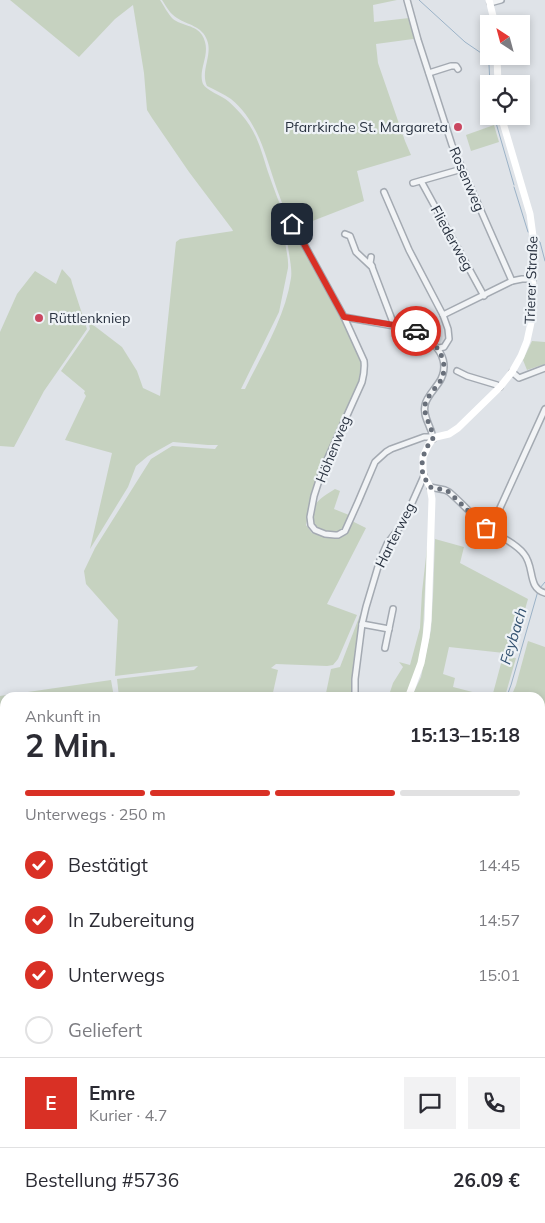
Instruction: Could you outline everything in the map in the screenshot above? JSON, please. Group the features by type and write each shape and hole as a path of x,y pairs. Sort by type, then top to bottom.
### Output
{"main road":[{"path":"490,2 493,15"},
{"name":"Trierer Straße","path":"432,438 449,434 458,428 500,387 512,372 528,341 532,317 533,236 530,214 504,125"},
{"path":"410,692 421,663 427,628 432,505 430,487 422,469 423,457 432,438"}],"street":[{"name":"Rosenweg","path":"407,0 452,145 512,281"},
{"path":"490,2 501,0"},
{"path":"429,73 451,66 456,66 458,69"},
{"path":"413,184 462,170"},
{"name":"Fliederweg","path":"421,181 484,296"},
{"path":"384,192 409,250 443,315 448,329 449,339 444,347 439,348"},
{"name":"Höhenweg","path":"287,217 344,317 364,361 365,373 322,471 312,506 311,525 315,530 325,534 338,535 345,531 375,462 391,449 424,436 432,438"},
{"path":"345,234 350,236 356,253 372,267"},
{"path":"372,257 370,263 394,325"},
{"path":"443,315 512,281 533,279"},
{"path":"344,317 411,329 420,333 439,348 445,364 442,378 424,407 432,438"},
{"path":"512,372 519,378 545,368"},
{"path":"457,371 500,387"},
{"path":"490,530 542,421 545,408"},
{"name":"Harterweg","path":"355,692 362,624 380,560 387,544 403,523 424,476"},
{"path":"430,487 449,492 490,530 520,549 530,564 533,585 541,591"},
{"path":"385,648 393,608"},
{"path":"362,624 389,629"}],"green space":[{"path":"10,0 160,0 173,19 193,27 202,35 206,48 202,72 203,84 230,103 251,128 288,222 285,238 288,268 279,312 241,389 245,389 284,307 291,278 287,237 288,232 292,230 294,230 356,348 362,365 362,374 315,485 306,525 312,533 337,539 347,534 352,521 366,528 327,604 357,615 338,659 333,665 276,664 271,668 278,670 273,692 118,692 117,679 194,670 198,666 115,676 118,620 86,584 84,571 95,548 151,459 172,446 215,449 218,445 173,442 148,456 136,466 128,487 90,549 112,453 65,440 86,396 85,391 61,371 90,329 88,321 122,347 137,371 143,388 160,396 176,242 180,239 233,231 189,172 147,110 144,73 133,5 115,19 79,57"},
{"path":"162,0 397,0 373,5 374,22 409,18 415,40 376,44 378,63 411,155 357,171 364,201 297,227 293,224 285,209 261,142 253,126 244,112 231,99 207,86 205,75 209,51 205,35 175,16 168,10"},
{"path":"494,125 499,142 471,151 466,135"},
{"path":"62,269 71,279 87,329 44,391 14,447 0,446 0,332 17,294 35,271 56,284"},
{"path":"532,341 545,342 545,364 527,370 523,360"},
{"path":"335,489 340,491 334,509 349,515 343,530 336,534 316,529 312,515 318,501"},
{"path":"435,539 464,547 460,563 528,599 512,651 504,653 449,647 443,674 455,678 453,687 472,692 414,692 421,677 431,630"},
{"path":"427,548 422,650 407,692 390,692 403,667 399,662 410,665 420,628"},
{"path":"360,615 362,616 353,678 354,692 326,692 331,669 340,667"},
{"path":"528,641 545,647 545,692 513,692"},
{"path":"503,656 516,658 506,692 493,692"},
{"path":"111,680 113,692 28,692"}],"waterway":[{"name":"Feybach","path":"419,0 465,42 487,57 490,75"},
{"name":"Feybach","path":"497,125 514,185"},
{"name":"Feybach","path":"514,187 528,232"},
{"name":"Feybach","path":"537,239 540,242 545,261"},
{"name":"Feybach","path":"540,588 545,582"},
{"name":"Feybach","path":"508,692 538,591"}],"way so far":[{"path":"416,331 439,348 445,364 442,378 424,407 433,439 423,457 422,469 424,476 430,487 449,492 486,528"}],"place":[{"name":"Pfarrkirche St. Margareta","path":"458,127"},
{"name":"Rüttlenkniep","path":"39,318"}],"route":[{"path":"292,224 344,317 394,325 416,331"}]}
